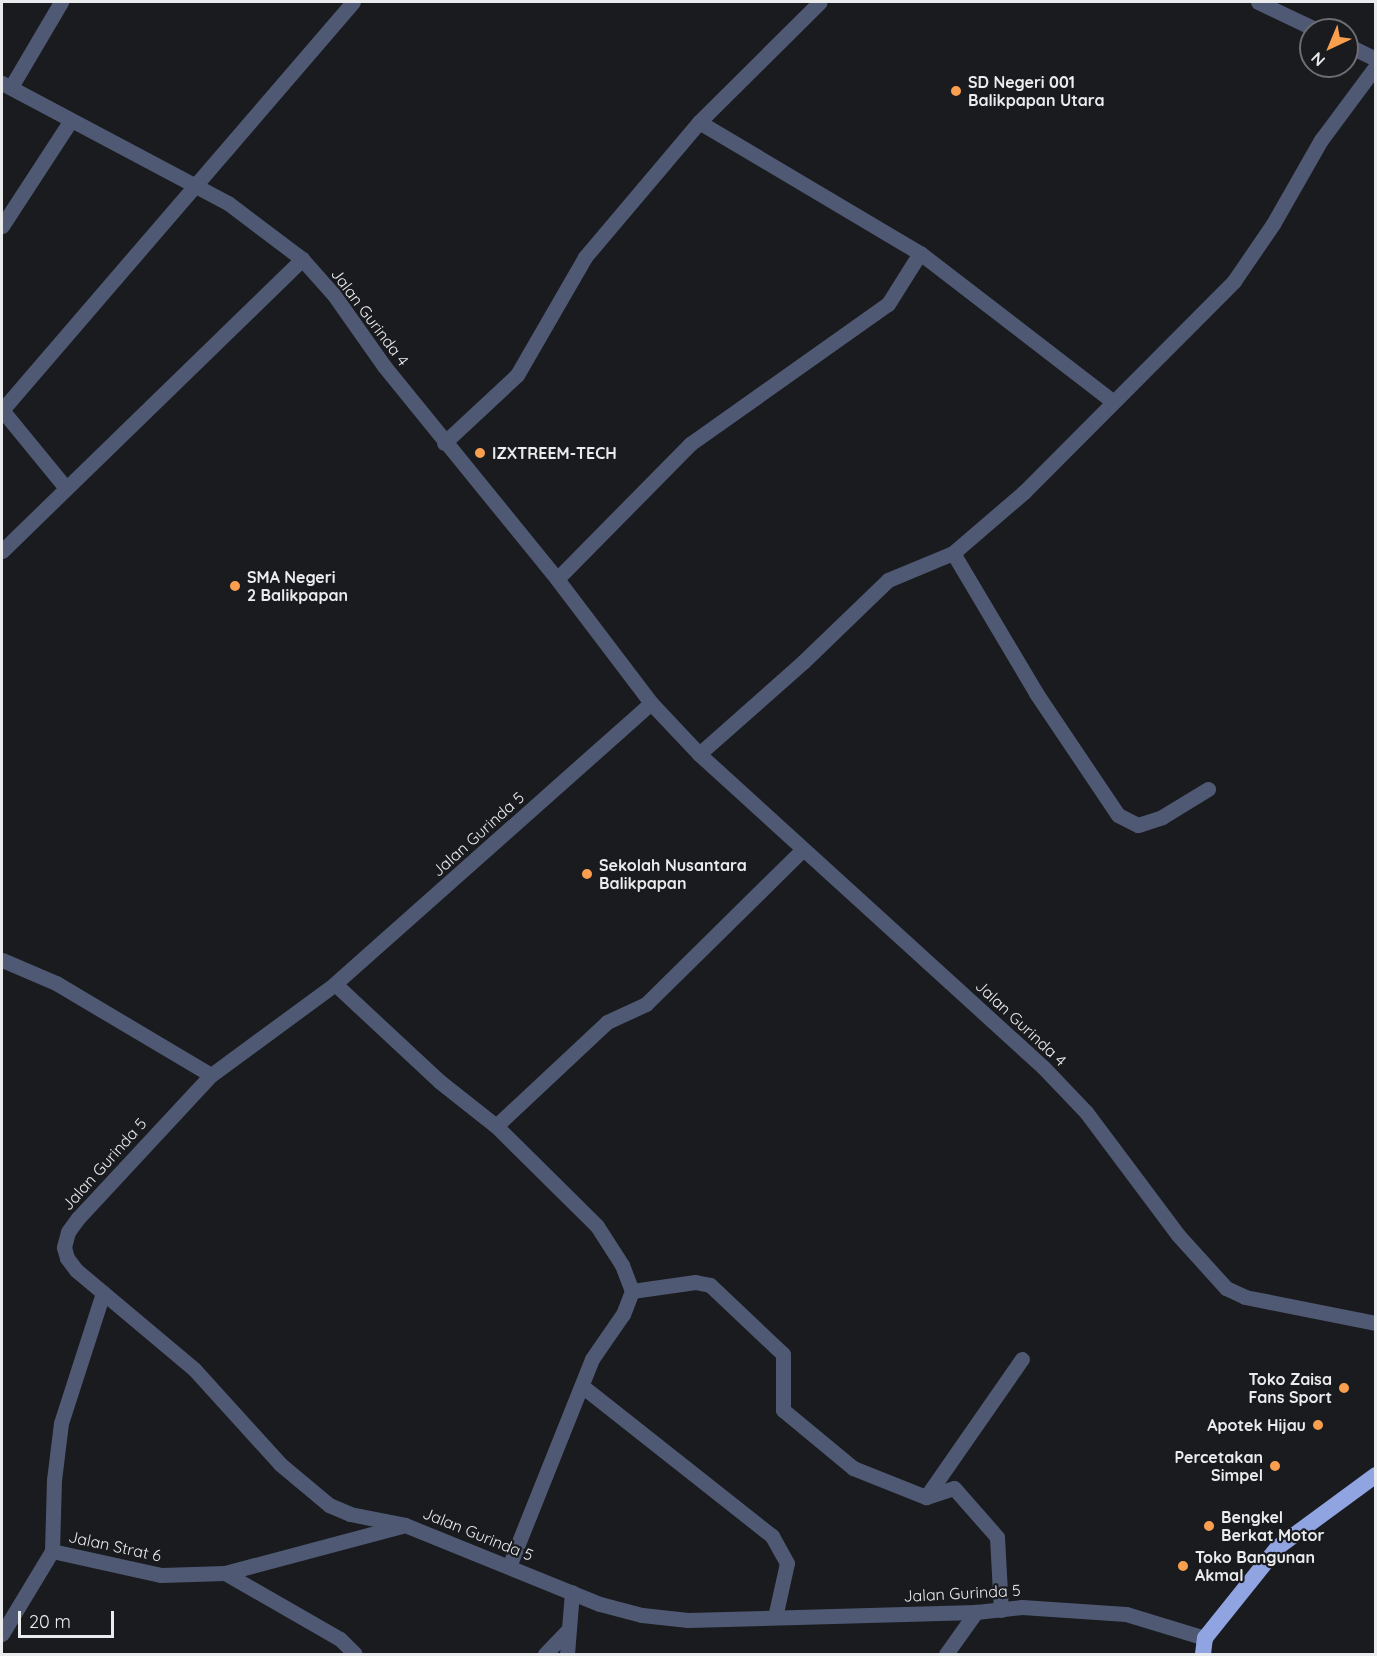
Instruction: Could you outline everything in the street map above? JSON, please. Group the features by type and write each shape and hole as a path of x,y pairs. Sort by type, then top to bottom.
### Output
{"highway":[{"path":"1204,1646 1278,1547 1376,1475"}],"street":[{"path":"7,85 61,2"},
{"path":"65,486 2,410 193,184 353,2"},
{"path":"444,442 517,375 585,257 699,122 820,2"},
{"path":"1258,2 1299,21"},
{"path":"1359,51 1376,59"},
{"path":"699,754 803,662 888,580 953,553 1024,492 1111,400 1234,281 1273,224 1321,140 1376,66"},
{"name":"Jalan Gurinda 4","path":"7,85 228,203 302,259 334,295 444,442 557,579 651,703 699,754 1065,1090 1178,1235 1226,1288 1245,1297 1376,1323"},
{"path":"2,226 71,120"},
{"path":"699,122 920,253 1111,400"},
{"path":"557,579 690,444 888,304 920,253"},
{"path":"2,551 65,486 302,259"},
{"path":"953,553 1036,693 1118,815 1138,825 1162,817 1208,789"},
{"name":"Jalan Gurinda 5","path":"651,703 335,984 211,1074 68,1232 64,1247 67,1258 103,1293 194,1369 280,1464 312,1493 350,1514 405,1525 572,1592 642,1615 688,1620 976,1612 1022,1607 1126,1614 1204,1646"},
{"path":"496,1126 608,1022 646,1004 802,850"},
{"path":"2,960 56,983 211,1074"},
{"path":"335,984 439,1081 496,1126 597,1226 621,1265 632,1291 623,1314 592,1359 509,1566"},
{"path":"632,1291 695,1282 710,1286 783,1354 783,1410 853,1468 926,1497 954,1488 997,1537 1001,1610"},
{"path":"52,1551 54,1480 61,1423 103,1293"},
{"path":"926,1497 1022,1359"},
{"path":"582,1386 772,1536 787,1563 775,1617"},
{"name":"Jalan Strat 6","path":"2,1634 52,1551 161,1575 225,1573 405,1525"},
{"path":"225,1573 340,1639 355,1654"},
{"path":"567,1654 572,1592"},
{"path":"951,1652 976,1612"},
{"path":"545,1654 568,1630"}],"place":[{"name":"SD Negeri 001 Balikpapan Utara","path":"956,91"},
{"name":"IZXTREEM-TECH","path":"480,453"},
{"name":"SMA Negeri 2 Balikpapan","path":"235,586"},
{"name":"Sekolah Nusantara Balikpapan","path":"587,874"},
{"name":"Toko Zaisa Fans Sport","path":"1344,1388"},
{"name":"Apotek Hijau","path":"1318,1425"},
{"name":"Percetakan Simpel","path":"1275,1466"},
{"name":"Bengkel Berkat Motor","path":"1209,1526"},
{"name":"Toko Bangunan Akmal","path":"1183,1566"}]}
